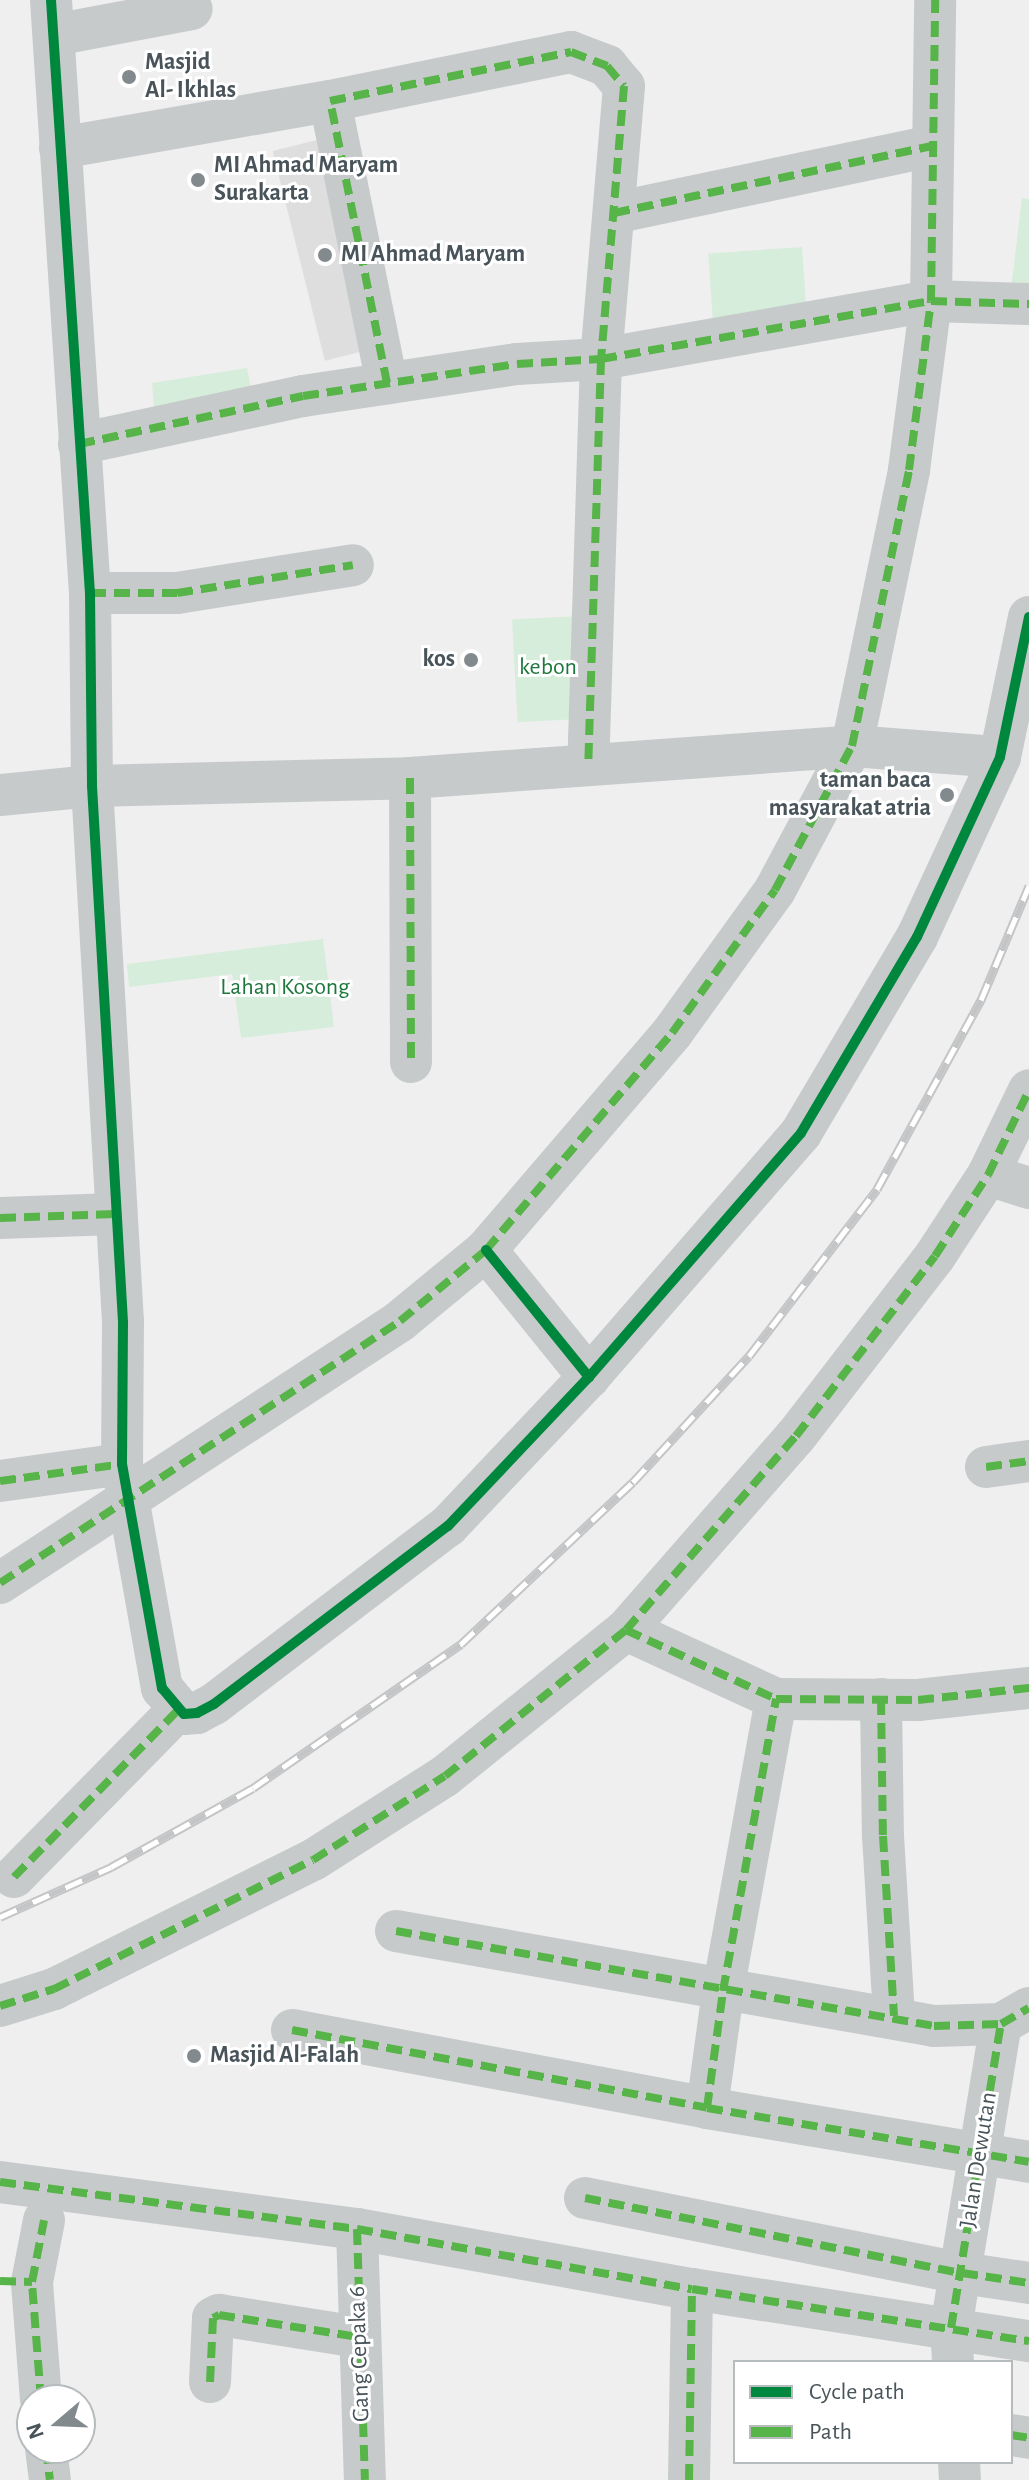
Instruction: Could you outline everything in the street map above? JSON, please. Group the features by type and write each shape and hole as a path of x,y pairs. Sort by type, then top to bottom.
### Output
{"street":[{"path":"0,1583 126,1481 400,1321 486,1250 672,1033 775,890 852,746 909,470 931,301 935,0"},
{"path":"192,9 53,18 90,593 92,786 123,1322 126,1481 162,1688 184,1714 197,1713 214,1704 448,1526 589,1377 801,1133 917,937 1000,757 1029,617"},
{"path":"60,148 330,101 571,52 607,66 624,86 601,359 588,764"},
{"path":"330,101 387,383"},
{"path":"614,213 932,146"},
{"path":"79,444 303,396 517,364 601,359 931,301 1029,304"},
{"path":"90,593 177,593 353,565"},
{"path":"0,795 92,786 410,778 852,746 1000,757"},
{"path":"410,778 411,1062"},
{"path":"0,2006 54,1989 313,1860 445,1776 626,1630 796,1436 935,1256 988,1175 1029,1090"},
{"path":"988,1175 1029,1188"},
{"path":"0,1218 115,1214"},
{"path":"486,1250 589,1377"},
{"path":"986,1467 1029,1461"},
{"path":"0,1481 126,1481"},
{"path":"626,1630 776,1699 918,1700 1029,1688"},
{"path":"707,2108 723,1991 776,1699"},
{"path":"881,1699 883,1836 894,2016"},
{"path":"14,1877 179,1709"},
{"path":"396,1931 723,1991 894,2016 934,2026 1015,2016"},
{"name":"Jalan Dewutan","path":"952,2345 980,2154 1015,2016"},
{"path":"292,2030 707,2108 1029,2162"},
{"path":"0,2182 357,2229 692,2289 952,2345 1029,2341"},
{"path":"585,2198 962,2273 1029,2283"},
{"path":"38,2384 16,2282 44,2220"},
{"name":"Gang Cepaka 6","path":"357,2229 358,2337 365,2480"},
{"path":"689,2480 692,2289"},
{"path":"210,2382 213,2318 219,2315 358,2337"}],"shaded area":[{"name":"MI Ahmad Maryam","path":"325,138 377,348 325,361 273,151"}],"green space":[{"path":"1022,198 1029,199 1029,291 1011,289"},
{"path":"802,247 807,315 713,321 708,254"},
{"path":"247,368 253,397 155,419 152,383"},
{"name":"kebon","path":"578,616 583,719 517,722 512,619"},
{"name":"Lahan Kosong","path":"323,939 334,1027 241,1038 232,974 129,987 127,964"}],"railway":[{"path":"0,1917 111,1867 253,1788 461,1644 633,1482 749,1356 877,1189 981,1000 1029,886"}],"marked path":[{"path":"0,1583 400,1321 486,1250 672,1033 775,890 852,746 909,470 931,301 935,0"},
{"path":"387,383 330,101 571,52 607,66 624,86 601,359 588,764"},
{"path":"614,213 932,146"},
{"path":"79,444 303,396 517,364 601,359 931,301 1029,304"},
{"path":"90,593 177,593 353,565"},
{"path":"410,778 411,1062"},
{"path":"0,2006 54,1989 313,1860 445,1776 626,1630 796,1436 935,1256 988,1175 1029,1090"},
{"path":"0,1218 115,1214"},
{"path":"986,1467 1029,1461"},
{"path":"0,1481 122,1464"},
{"path":"626,1630 776,1699 918,1700 1029,1688"},
{"path":"707,2108 723,1991 776,1699"},
{"path":"881,1699 883,1836 894,2016"},
{"path":"14,1877 179,1709"},
{"path":"396,1931 934,2026 1001,2024"},
{"path":"951,2328 1001,2024 1029,2008"},
{"path":"292,2030 707,2108 1029,2162"},
{"path":"0,2182 357,2229 692,2289 1029,2341"},
{"path":"585,2198 962,2273 1029,2283"},
{"path":"40,2384 32,2282 44,2220"},
{"path":"357,2229 365,2480"},
{"path":"0,2281 32,2282"},
{"path":"689,2480 692,2289"},
{"path":"210,2382 213,2318 219,2315 358,2337"},
{"path":"1013,2435 1029,2438"},
{"path":"48,2464 50,2480"}],"cycle path":[{"path":"51,0 90,593 92,786 123,1322 122,1464 162,1688 184,1714 197,1713 214,1704 448,1526 589,1377 801,1133 917,937 1000,757 1029,617"},
{"path":"486,1250 589,1377"}],"place":[{"name":"Masjid Al- Ikhlas","path":"129,77"},
{"name":"MI Ahmad Maryam Surakarta","path":"198,180"},
{"name":"MI Ahmad Maryam","path":"325,255"},
{"name":"kos","path":"471,660"},
{"name":"taman baca masyarakat atria","path":"947,795"},
{"name":"Masjid Al-Falah","path":"194,2056"}]}
